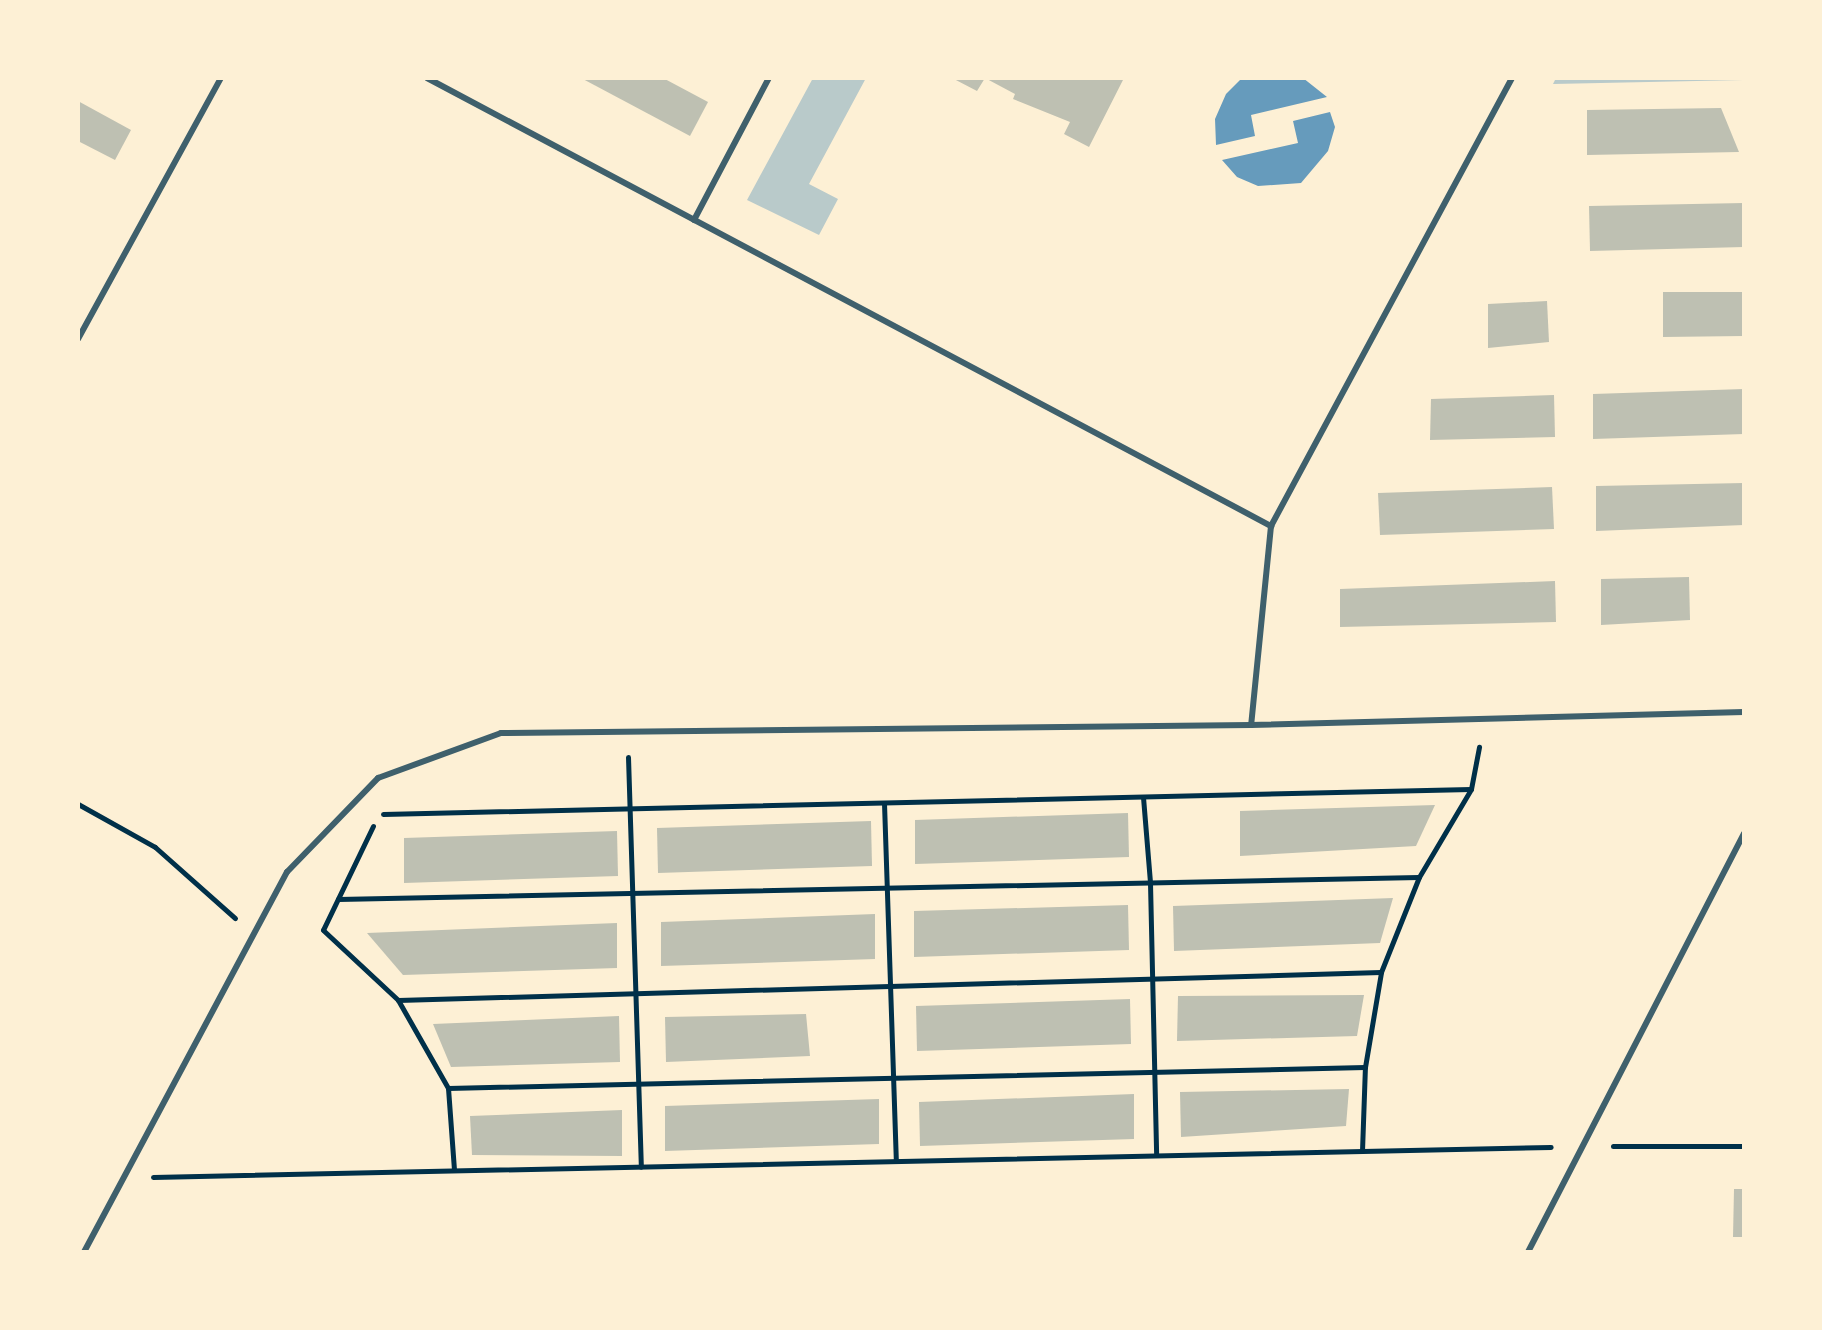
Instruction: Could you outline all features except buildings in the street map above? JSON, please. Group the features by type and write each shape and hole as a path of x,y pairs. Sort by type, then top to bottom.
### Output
{"lane":[{"path":"78,339 221,78"},
{"path":"427,78 1271,526"},
{"path":"694,220 769,78"},
{"path":"1251,725 1271,526 1512,78"},
{"path":"84,1252 251,933 287,872 378,778 501,733 1251,725 1744,712"},
{"path":"1528,1252 1744,834"}],"path":[{"path":"1362,1151 1365,1067 1381,972 1419,877 1471,789 1485,718"},
{"path":"627,732 641,1083 641,1167"},
{"path":"454,1170 448,1088 398,1000 323,930 378,814 1471,789"},
{"path":"1143,797 1150,883 1156,1155"},
{"path":"884,803 896,1161"},
{"path":"78,804 155,847 251,933"},
{"path":"338,899 1419,877"},
{"path":"398,1000 1381,972"},
{"path":"448,1088 1365,1067"},
{"path":"123,1178 1582,1146 1744,1146"}],"shaded area":[{"path":"813,78 866,78 809,184 838,199 819,235 747,200"},
{"path":"1556,78 1744,78 1744,80 1553,84"}],"water":[{"path":"1242,78 1303,78 1327,97 1251,115 1255,136 1216,145 1215,119 1226,94"},
{"path":"1330,112 1335,127 1328,151 1301,183 1258,186 1237,177 1222,160 1298,143 1293,121"}]}
